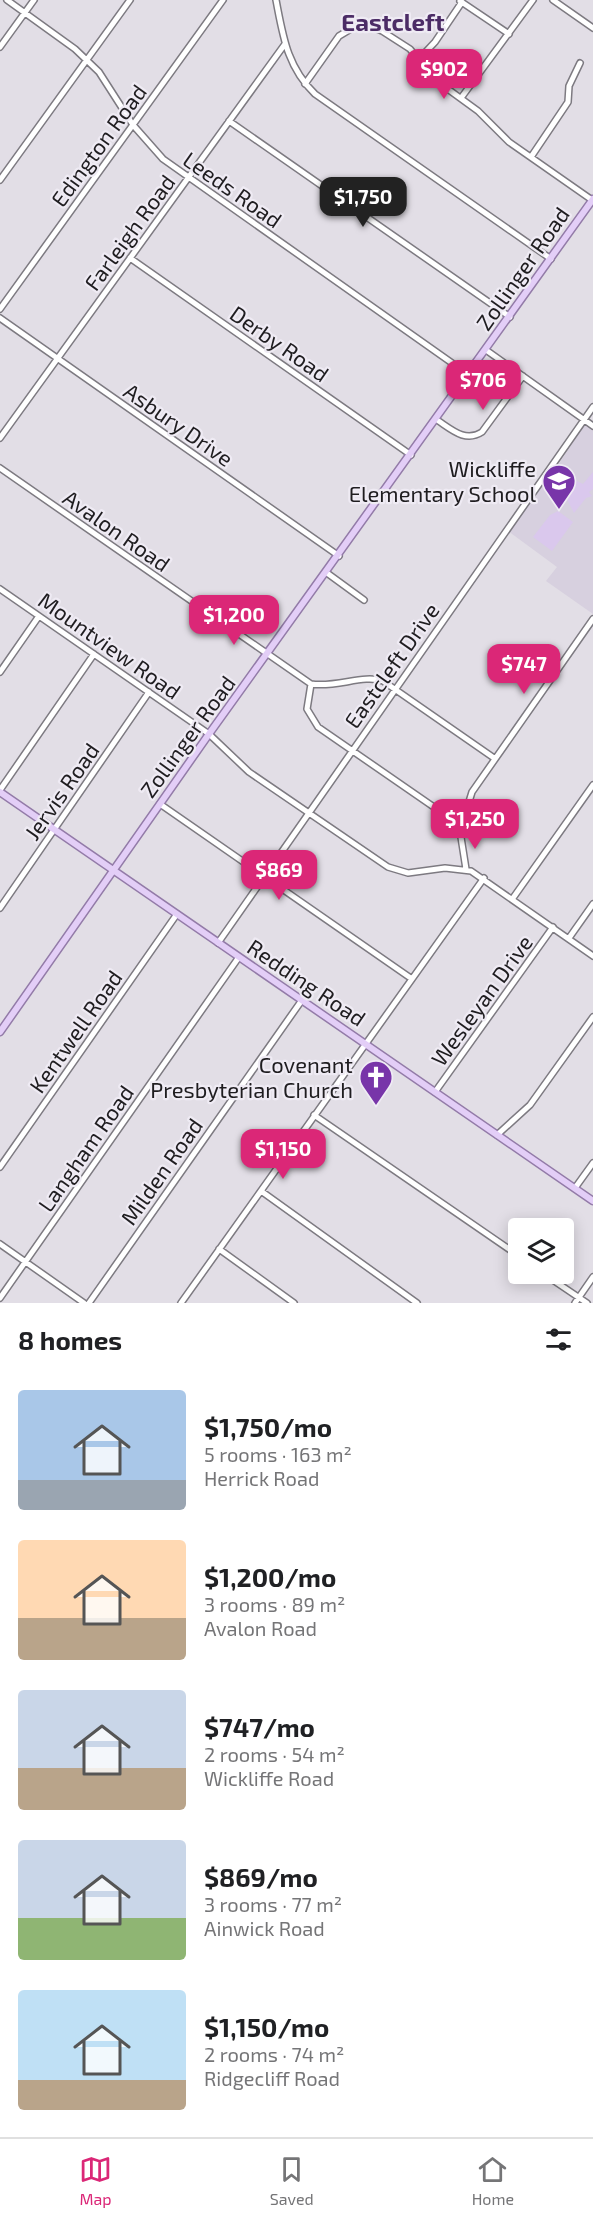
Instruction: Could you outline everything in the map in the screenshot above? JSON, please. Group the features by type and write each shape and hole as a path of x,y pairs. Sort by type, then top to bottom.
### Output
{"main road":[{"name":"Zollinger Road","path":"0,1032 209,734 268,656 593,200"},
{"name":"Redding Road","path":"0,791 593,1201"}],"street":[{"name":"Leeds Road","path":"8,0 87,60 113,90 133,125 163,159 188,179 469,375"},
{"path":"0,47 34,0"},
{"path":"0,180 130,0"},
{"name":"Edington Road","path":"0,309 223,0"},
{"path":"276,0 287,55 305,84 315,94 551,259"},
{"path":"461,98 533,0"},
{"path":"553,0 593,28"},
{"path":"420,58 435,42 460,1 509,34"},
{"path":"305,84 339,36 354,27 369,26 382,31 420,58 434,79 461,98 509,141 593,200"},
{"name":"Farleigh Road","path":"0,438 285,44"},
{"path":"531,157 568,102 568,86 580,63"},
{"path":"229,121 510,316"},
{"name":"Derby Road","path":"130,258 411,455"},
{"name":"Asbury Drive","path":"0,318 339,556"},
{"path":"486,351 593,426"},
{"path":"437,420 467,438 475,437 482,432 523,376"},
{"name":"Eastcleft Drive","path":"218,942 593,407"},
{"name":"Avalon Road","path":"0,468 311,684"},
{"path":"327,573 364,600"},
{"name":"Mountview Road","path":"0,589 209,734 249,772 393,869 416,873 445,868 466,869 484,878 593,956"},
{"path":"0,672 39,616"},
{"path":"466,869 460,831 472,792 593,619"},
{"path":"0,791 94,654"},
{"path":"460,831 441,812 324,732 309,716 307,700 311,684 333,686 372,678 394,688 494,758"},
{"name":"Jervis Road","path":"0,908 149,692"},
{"path":"513,898 593,785"},
{"path":"160,804 412,979"},
{"path":"181,1303 484,878"},
{"path":"569,938 593,904"},
{"name":"Kentwell Road","path":"0,1167 177,914"},
{"name":"Wesleyan Drive","path":"435,1092 553,927"},
{"name":"Langham Road","path":"0,1298 239,957"},
{"name":"Milden Road","path":"89,1303 302,1000"},
{"path":"497,1135 530,1105 593,1017"},
{"path":"314,1116 508,1248"},
{"path":"575,1188 593,1163"},
{"path":"261,1191 417,1303"},
{"path":"0,1244 84,1303"},
{"path":"219,1249 294,1303"},
{"path":"575,1303 593,1277"},
{"path":"559,1284 587,1303"}],"shaded area":[{"name":"Wickliffe Elementary School","path":"588,425 593,429 593,614 546,581 557,567 508,531 546,483 584,426"},
{"path":"593,472 593,489 589,492 592,496 586,498 574,513 558,482 571,478 583,484"},
{"path":"558,511 573,522 552,551 533,537 550,515"}],"place":[{"name":"Wickliffe Elementary School","path":"559,510"},
{"name":"Covenant Presbyterian Church","path":"376,1106"}],"district":[{"name":"Eastcleft","path":"393,21"}]}
